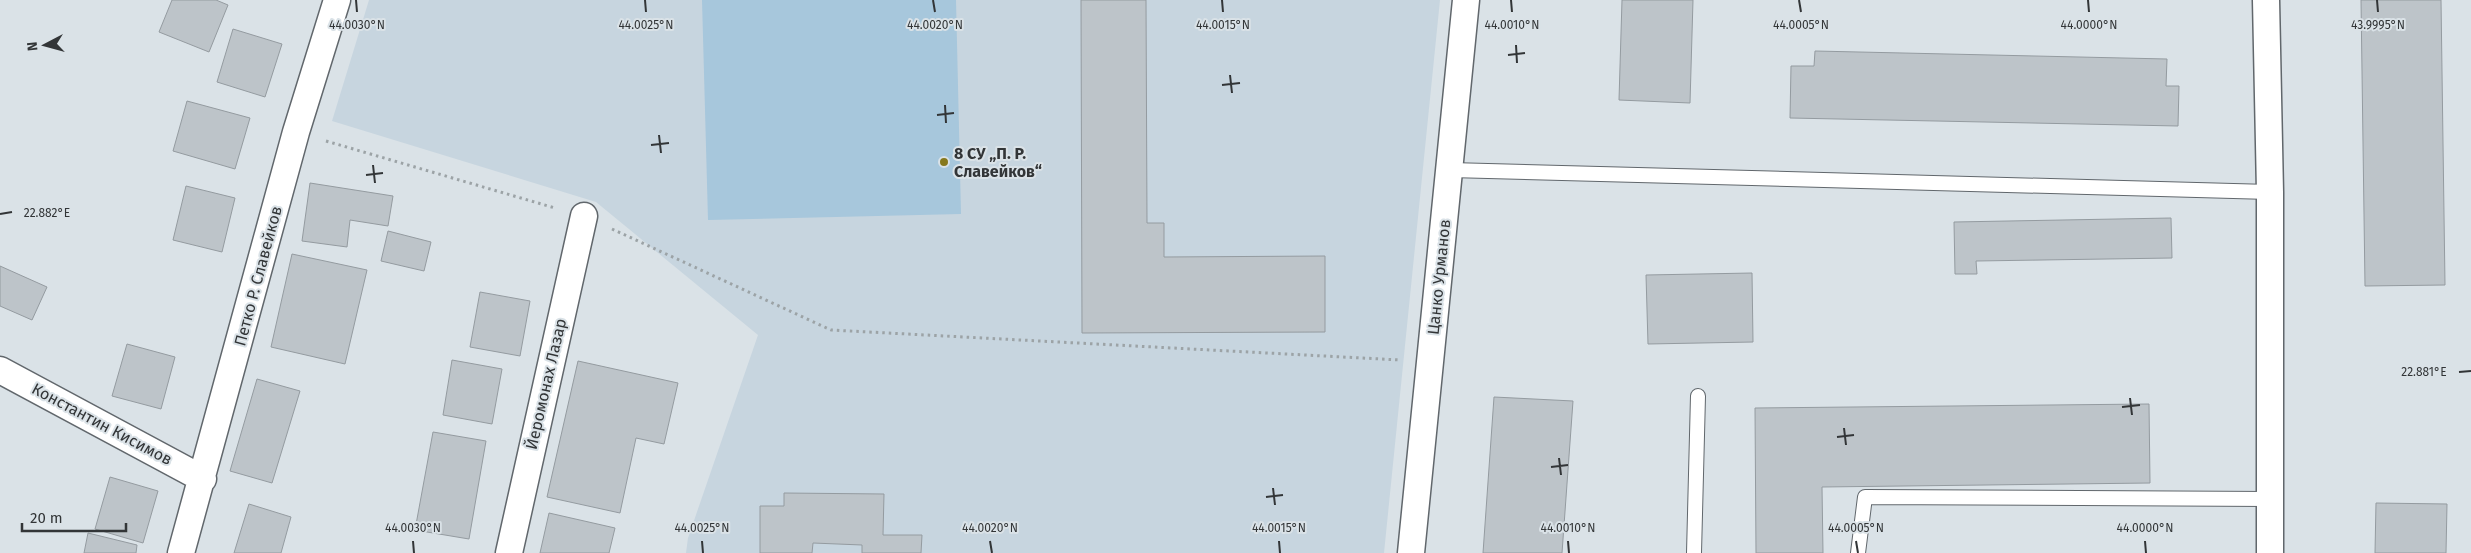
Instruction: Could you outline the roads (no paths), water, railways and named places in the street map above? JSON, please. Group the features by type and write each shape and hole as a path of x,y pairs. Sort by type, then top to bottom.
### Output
{"street":[{"name":"Петко Р. Славейков","path":"181,553 203,479 296,132 338,0"},
{"name":"Цанко Урманов","path":"1411,553 1466,0"},
{"path":"2266,0 2270,192 2270,553"},
{"name":"Йеромонах Лазар","path":"509,553 584,216"},
{"name":"Константин Кисимов","path":"0,370 203,479"}],"lane":[{"path":"1450,170 2270,192"},
{"path":"1694,553 1698,396"},
{"path":"1858,553 1865,497 2270,499"}],"place":[{"name":"8 СУ „П. Р. Славейков“","path":"944,162"}]}
